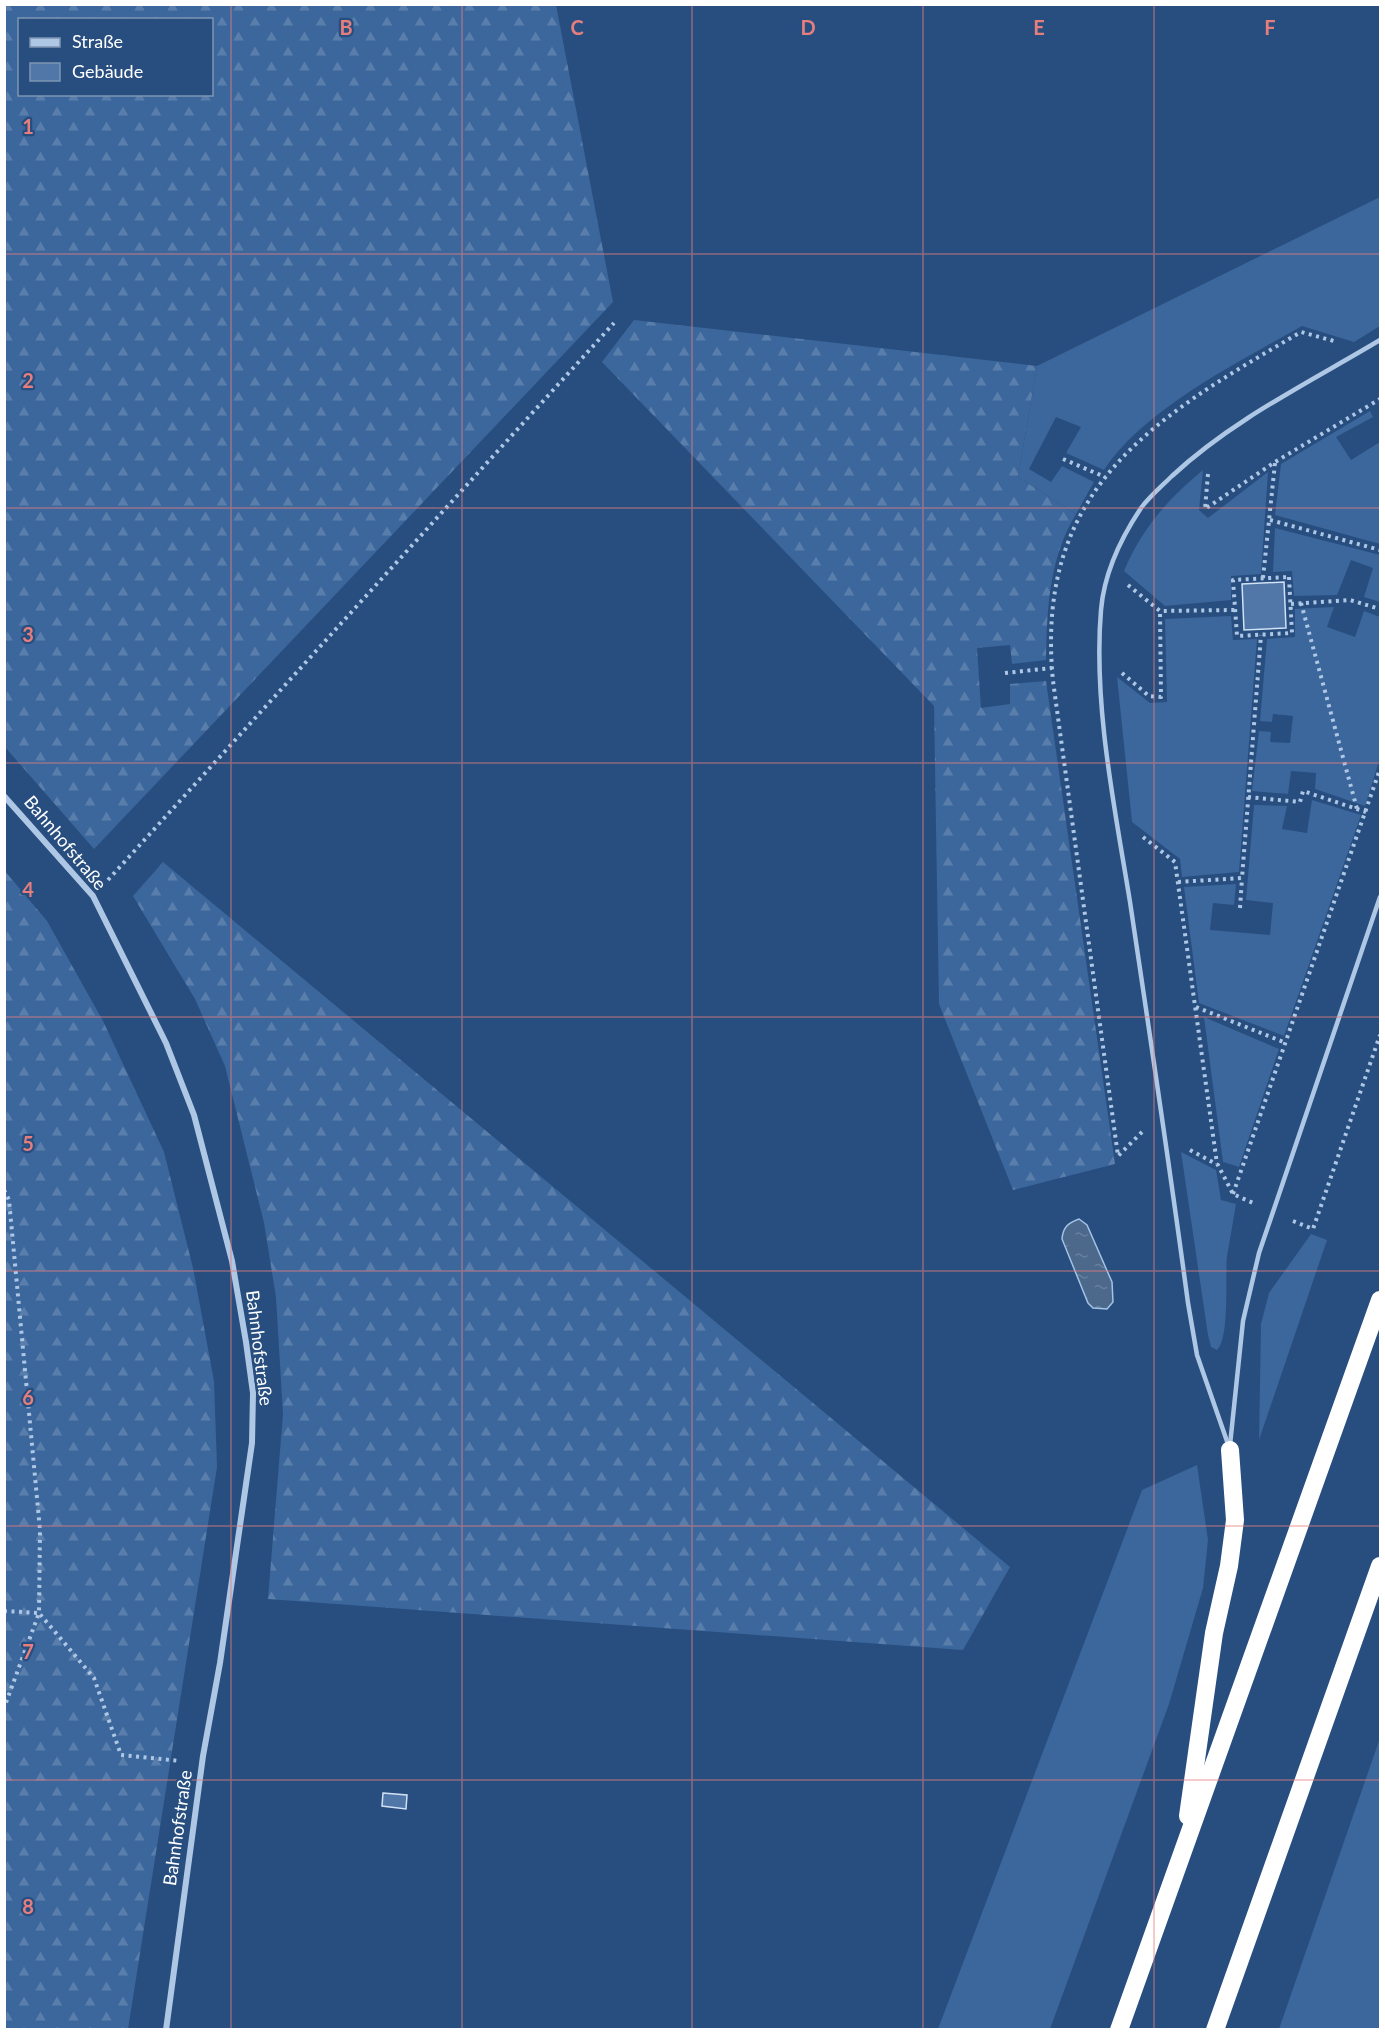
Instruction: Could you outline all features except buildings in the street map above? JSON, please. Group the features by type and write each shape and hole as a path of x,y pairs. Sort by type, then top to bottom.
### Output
{"highway":[{"path":"1119,2030 1380,1300"},
{"path":"1181,1859 1214,1633 1229,1566 1236,1520 1230,1450"},
{"path":"1215,2030 1380,1566"}],"street":[{"name":"Bahnhofstraße","path":"4,796 93,896 166,1043 194,1115 232,1261 253,1393 252,1443 220,1663 203,1756 166,2030"}],"lane":[{"path":"1230,1450 1197,1355 1116,816 1100,655 1101,608 1110,569 1124,536 1143,506 1211,443 1259,411 1380,340"},
{"path":"1230,1450 1243,1321 1272,1212 1380,897"}],"path":[{"path":"93,896 614,323"},
{"path":"1211,443 1205,509 1275,462 1380,399"},
{"path":"1063,459 1105,477"},
{"path":"1263,578 1275,462"},
{"path":"1270,520 1380,550"},
{"path":"1110,569 1160,611 1235,610"},
{"path":"1289,577 1292,633 1237,636 1233,580 1263,578 1289,577"},
{"path":"1291,604 1350,600 1380,609"},
{"path":"1301,603 1357,809"},
{"path":"1100,655 1149,696 1161,697 1160,611"},
{"path":"1240,908 1261,635"},
{"path":"1005,673 1052,668"},
{"path":"1233,1194 1380,769"},
{"path":"1248,797 1300,802 1303,791 1366,812"},
{"path":"1116,816 1175,862 1218,1166 1233,1194 1313,1229 1380,1035"},
{"path":"1178,882 1242,878"},
{"path":"1195,1006 1286,1043"},
{"path":"1166,1137 1218,1166"},
{"path":"4,1190 9,1200 40,1530 39,1613 4,1708"},
{"path":"4,1611 39,1613 94,1678 122,1755 174,1762 203,1756"}],"green space":[{"path":"4,5 556,5 613,302 94,849 5,747"},
{"path":"1380,197 1380,326 1354,342 1302,326 1222,371 1168,407 1121,448 1104,470 1066,453 1081,427 1056,417 1029,469 1051,482 1062,466 1094,482 1076,514 1018,477 1037,366"},
{"path":"634,320 1037,366 1018,477 1076,514 1060,548 1051,584 1046,660 1012,664 1010,645 977,648 981,708 1010,704 1010,684 1046,681 1115,1164 1013,1190 939,1004 934,706 602,362"},
{"path":"1370,411 1373,417 1336,437 1351,460 1380,442 1380,544 1275,515 1281,464"},
{"path":"1203,470 1199,510 1208,518 1268,472 1261,574 1231,576 1231,600 1165,606 1124,571 1139,541 1157,515"},
{"path":"1275,528 1380,555 1380,602 1364,597 1373,568 1351,560 1337,595 1294,596 1292,571 1273,572"},
{"path":"1334,607 1327,627 1355,637 1364,611 1380,617 1380,758 1365,806 1315,789 1316,773 1291,771 1288,794 1252,791 1259,731 1271,732 1270,742 1290,743 1293,716 1273,714 1272,722 1260,721 1267,639 1295,637 1295,609"},
{"path":"1231,616 1233,640 1257,639 1239,872 1182,877 1180,859 1132,822 1117,677 1150,703 1167,702 1165,619"},
{"path":"1312,800 1361,815 1284,1036 1199,1003 1184,887 1236,884 1234,905 1213,903 1210,930 1270,935 1273,903 1246,900 1254,805 1287,806 1282,829 1307,833"},
{"path":"163,862 1010,1567 963,1650 268,1599 283,1414 276,1297 264,1223 225,1066 195,999 133,896"},
{"path":"4,870 47,921 103,1021 164,1152 193,1268 214,1381 217,1467 128,2029 5,2029"},
{"path":"1204,1017 1279,1049 1239,1167 1223,1162"},
{"path":"1181,1152 1216,1170 1221,1200 1236,1204 1227,1256 1224,1333 1217,1350 1211,1347 1208,1335"},
{"path":"1311,1234 1327,1240 1259,1440 1261,1324 1269,1293"},
{"path":"1197,1465 1208,1540 1203,1588 1169,1704 1050,2029 938,2029 1142,1490"},
{"path":"1380,1738 1380,2029 1279,2029"}],"water":[{"path":"1079,1219 1087,1225 1112,1282 1113,1302 1107,1309 1093,1308 1088,1303 1062,1239 1067,1226"}]}
